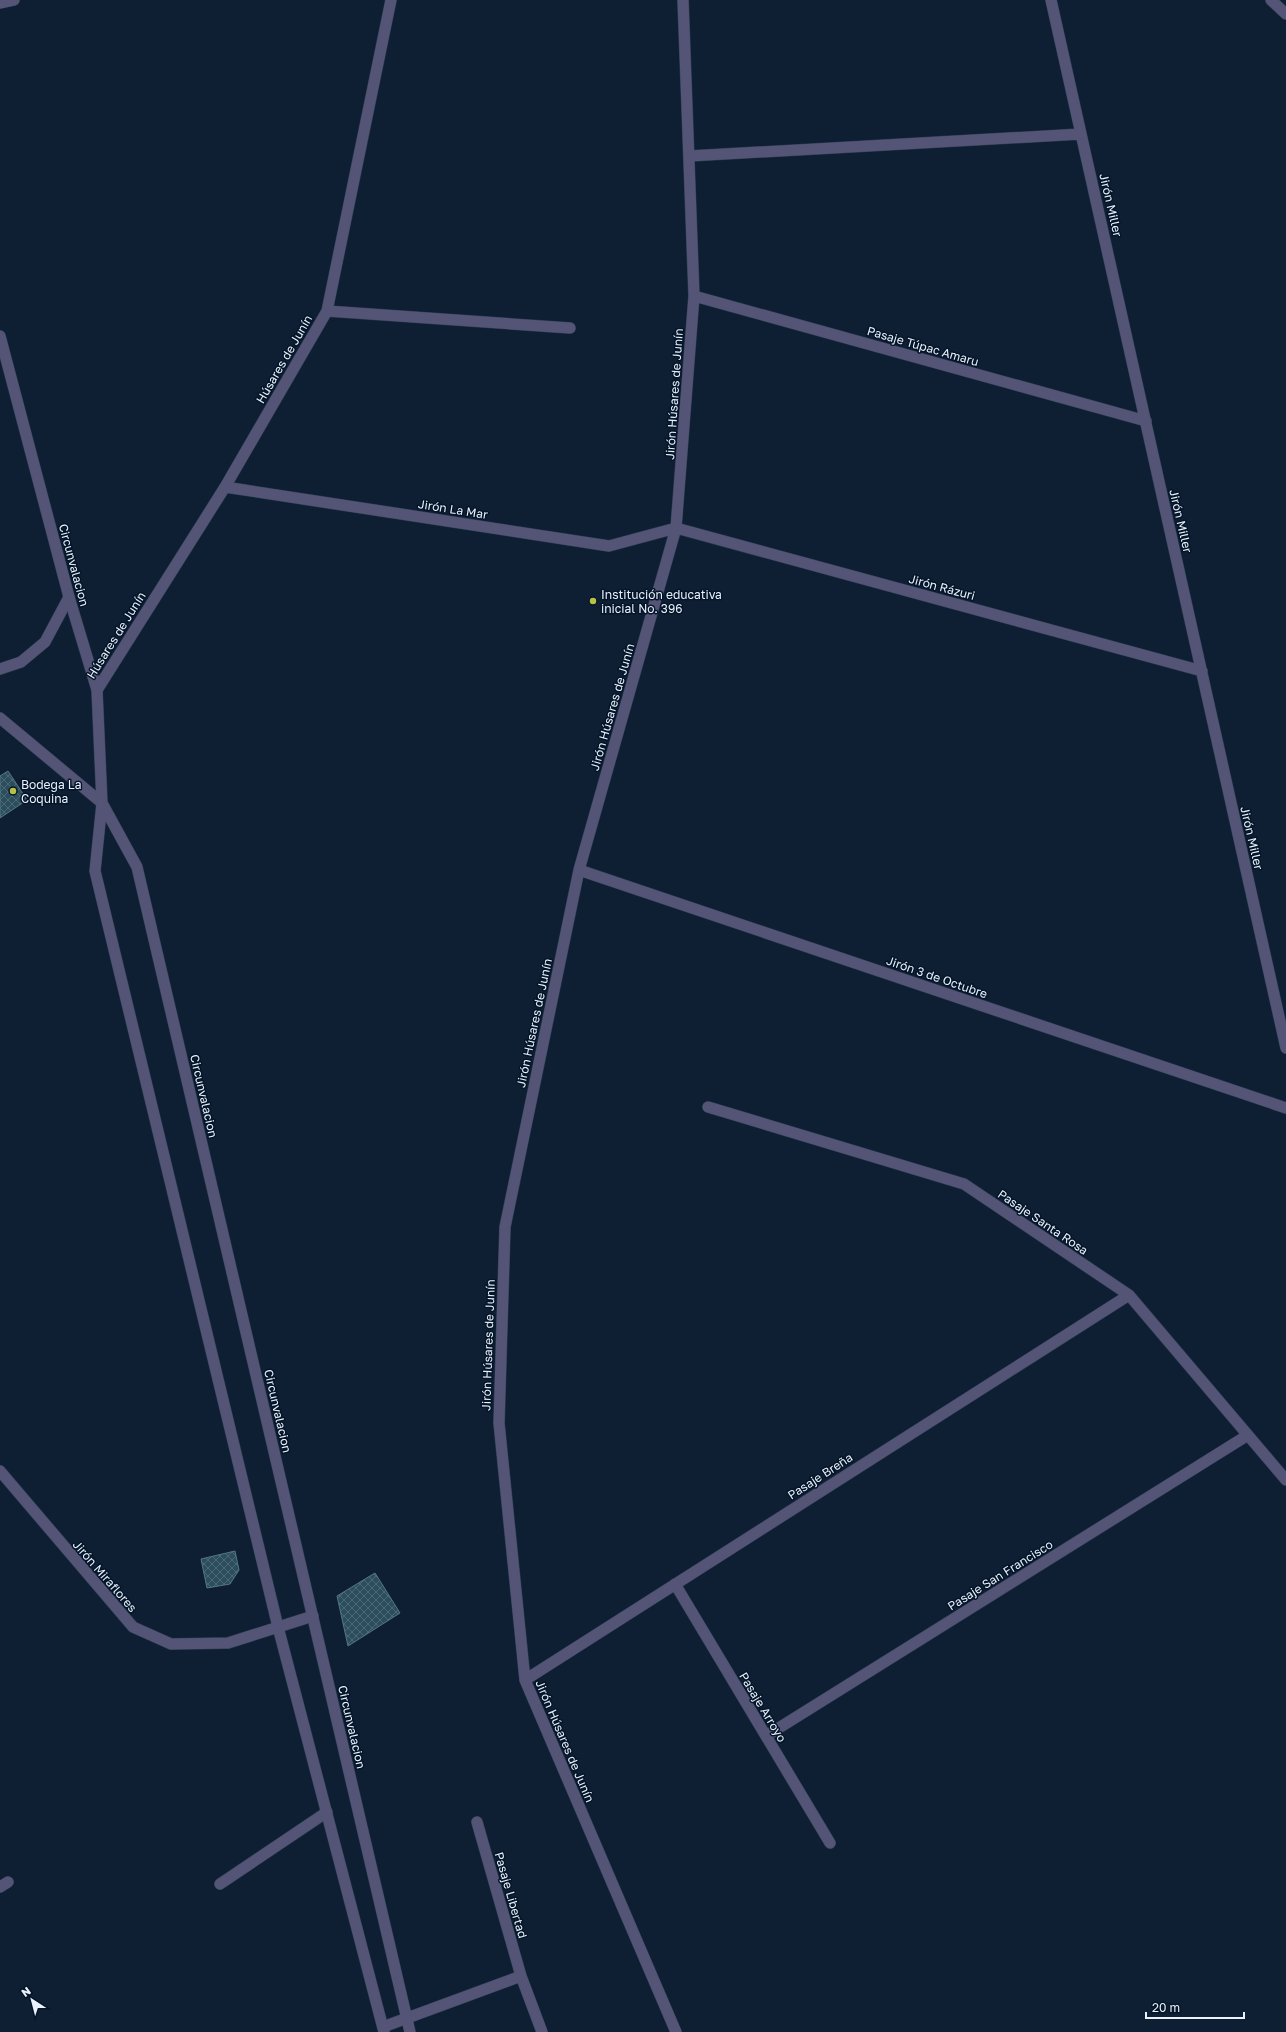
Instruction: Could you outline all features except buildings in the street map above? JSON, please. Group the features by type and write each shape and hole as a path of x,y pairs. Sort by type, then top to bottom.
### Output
{"street":[{"path":"0,3 14,0"},
{"name":"Húsares de Junín","path":"97,690 225,487 326,311 391,0"},
{"name":"Jirón Húsares de Junín","path":"676,2032 525,1680 499,1423 505,1227 579,870 676,528 694,296 683,0"},
{"name":"Jirón Miller","path":"1051,0 1286,1048"},
{"path":"1271,0 1286,14"},
{"path":"689,156 1081,134"},
{"name":"Pasaje Túpac Amaru","path":"694,296 1146,422"},
{"path":"326,311 570,328"},
{"name":"Circunvalacion","path":"0,336 69,597 97,690 102,803 95,871 278,1627 383,2029"},
{"name":"Jirón La Mar","path":"225,487 609,546 676,528"},
{"name":"Jirón Rázuri","path":"676,528 1202,671"},
{"path":"0,669 21,662 45,642 69,597"},
{"path":"0,718 102,803"},
{"name":"Circunvalacion","path":"102,803 137,866 410,2032"},
{"name":"Jirón 3 de Octubre","path":"579,870 1286,1108"},
{"name":"Pasaje Santa Rosa","path":"708,1107 964,1184 1129,1295 1286,1480"},
{"name":"Pasaje Breña","path":"525,1680 1129,1295"},
{"name":"Pasaje San Francisco","path":"766,1736 1248,1435"},
{"name":"Jirón Miraflores","path":"0,1471 60,1544 133,1627 171,1644 228,1643 313,1616"},
{"name":"Pasaje Arroyo","path":"675,1584 830,1842"},
{"path":"220,1884 327,1812"},
{"name":"Pasaje Libertad","path":"476,1822 521,1976 542,2032"},
{"path":"383,2029 406,2018 521,1976"}],"place":[{"name":"Institución educativa inicial No. 396","path":"593,601"},
{"name":"Bodega La Coquina","path":"13,791"}]}
